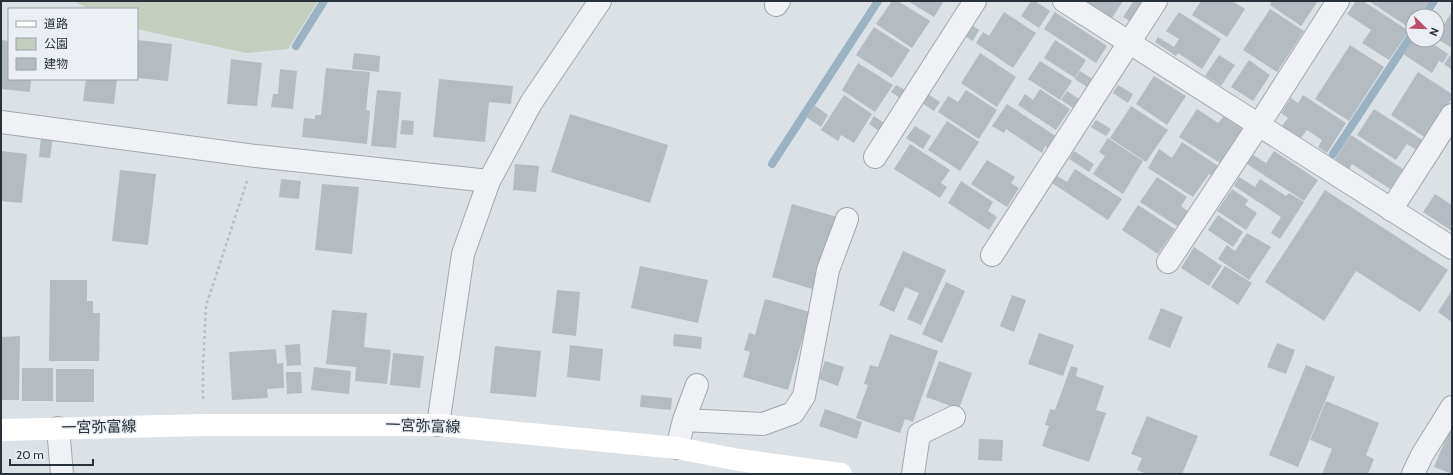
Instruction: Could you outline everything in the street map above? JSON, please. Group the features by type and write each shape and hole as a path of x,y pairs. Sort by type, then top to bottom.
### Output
{"main road":[{"name":"一宮弥富線","path":"1,430 204,424 438,425 676,448 735,467 841,474"}],"street":[{"path":"438,425 463,254 489,181 531,103 600,1"},
{"path":"875,157 975,1"},
{"path":"1064,1 1258,126 1452,248"},
{"path":"992,255 1156,1"},
{"path":"1168,262 1338,1"},
{"path":"1392,210 1452,115"},
{"path":"1,122 256,156 489,181"},
{"path":"684,420 763,424 793,413 804,396 828,270 847,219"},
{"path":"676,448 684,420 697,385"},
{"path":"1413,474 1422,455 1452,407"},
{"path":"913,474 919,434 954,418"},
{"path":"58,428 62,474"}],"path":[{"path":"204,424 202,367 206,306 256,156"}],"green space":[{"path":"73,1 318,1 288,49 246,53 138,29 138,8 88,8"}],"building":[{"path":"892,1 898,1 930,21 912,48 876,24"},
{"path":"908,1 944,1 934,17"},
{"path":"1031,1 1035,1 1050,11 1039,28 1021,16"},
{"path":"1086,1 1123,1 1112,18"},
{"path":"1131,1 1145,1 1131,22 1123,17 1133,2"},
{"path":"1201,1 1232,1 1245,9 1227,37 1192,15"},
{"path":"1272,1 1318,1 1301,26 1270,5"},
{"path":"1356,1 1363,1 1405,28 1405,37 1389,60 1362,43 1371,30 1347,14"},
{"path":"1369,1 1429,1 1424,8 1405,8 1405,25"},
{"path":"1270,9 1304,31 1277,72 1243,50"},
{"path":"1004,12 1036,33 1013,68 976,43 983,32 989,36"},
{"path":"1055,12 1107,46 1096,63 1044,29"},
{"path":"1179,12 1221,39 1202,69 1178,53 1176,56 1155,42 1158,37 1174,47 1179,39 1166,31"},
{"path":"1452,12 1452,48 1445,44 1445,23"},
{"path":"973,26 979,30 973,41 966,37"},
{"path":"874,27 910,50 892,78 856,55"},
{"path":"1,40 8,41 8,80 31,80 30,92 1,89"},
{"path":"138,40 172,44 168,81 138,78"},
{"path":"1055,40 1086,60 1075,78 1044,58"},
{"path":"1350,45 1384,67 1349,121 1315,99"},
{"path":"1407,48 1439,48 1448,54 1443,63 1439,61 1432,73 1403,54"},
{"path":"354,53 380,56 379,72 352,69"},
{"path":"980,53 1016,77 997,107 961,83"},
{"path":"1219,55 1235,65 1221,86 1205,76"},
{"path":"1450,55 1452,57 1452,70 1444,64"},
{"path":"231,59 262,63 257,106 227,104"},
{"path":"1249,60 1270,75 1253,101 1231,87"},
{"path":"1040,61 1072,81 1060,100 1028,79"},
{"path":"858,63 893,85 875,112 842,90"},
{"path":"326,68 370,72 366,110 370,111 367,144 302,137 304,118 315,119 315,115 321,115"},
{"path":"280,69 297,71 293,109 271,107 273,94 278,94"},
{"path":"1080,71 1092,79 1087,87 1075,79"},
{"path":"1418,72 1452,94 1452,98 1426,138 1391,115"},
{"path":"1154,76 1186,96 1167,125 1136,104"},
{"path":"439,79 513,86 511,104 489,102 485,142 433,137"},
{"path":"86,80 117,80 114,104 83,101"},
{"path":"896,85 905,90 900,98 891,92"},
{"path":"1118,85 1133,94 1128,103 1113,93"},
{"path":"1040,89 1070,109 1056,130 1018,105 1025,94 1033,100"},
{"path":"377,90 401,92 396,148 371,146"},
{"path":"966,90 997,110 979,139 938,112 948,96 958,102"},
{"path":"1067,91 1079,99 1073,108 1061,100"},
{"path":"928,94 940,102 934,111 922,103"},
{"path":"844,95 872,114 854,143 841,135 838,141 821,130"},
{"path":"1303,95 1346,123 1327,153 1318,147 1322,140 1307,130 1301,138 1282,126 1288,118 1281,113 1291,98 1298,103"},
{"path":"1007,104 1057,137 1049,149 1045,146 1042,153 1006,129 1004,133 992,126"},
{"path":"814,105 828,115 821,127 806,117"},
{"path":"1131,106 1168,130 1146,162 1110,138"},
{"path":"1197,109 1218,123 1224,116 1242,129 1220,163 1179,137"},
{"path":"1374,109 1424,141 1418,151 1407,144 1396,160 1357,135"},
{"path":"570,114 668,145 650,203 551,172"},
{"path":"874,116 884,123 879,131 869,124"},
{"path":"402,120 414,121 413,135 400,134"},
{"path":"1096,120 1111,129 1106,136 1091,127"},
{"path":"947,121 979,142 960,171 928,150"},
{"path":"915,126 931,136 923,149 906,138"},
{"path":"1351,135 1403,169 1390,189 1352,164 1349,169 1335,159"},
{"path":"41,136 53,137 50,158 39,157"},
{"path":"1108,138 1143,161 1123,194 1093,174 1105,156 1099,152"},
{"path":"1182,142 1218,166 1212,176 1209,174 1193,197 1148,168 1159,149 1172,158"},
{"path":"910,144 950,170 941,183 947,187 940,198 894,169"},
{"path":"1,151 27,154 22,203 1,201"},
{"path":"1074,151 1094,164 1089,172 1069,159"},
{"path":"1274,151 1318,180 1304,201 1247,164 1253,155 1266,163"},
{"path":"987,160 1015,177 1011,183 1019,188 1007,207 971,184"},
{"path":"515,164 539,166 536,192 513,190"},
{"path":"1075,169 1122,199 1108,220 1052,183 1057,176 1067,182"},
{"path":"120,170 156,174 148,245 112,241"},
{"path":"1157,177 1187,197 1181,206 1190,213 1180,228 1140,202"},
{"path":"1239,177 1255,187 1260,179 1286,196 1289,193 1304,202 1280,239 1271,233 1281,217 1234,186"},
{"path":"281,179 301,181 299,199 279,197"},
{"path":"961,181 993,202 988,211 997,217 989,230 948,203"},
{"path":"322,184 359,187 352,254 315,250"},
{"path":"1232,189 1248,200 1245,205 1257,213 1246,230 1217,211"},
{"path":"1325,190 1448,270 1420,312 1356,271 1324,321 1265,282"},
{"path":"1435,194 1452,205 1452,231 1423,212"},
{"path":"792,204 837,217 816,290 772,277"},
{"path":"1138,205 1175,229 1158,254 1122,230"},
{"path":"1218,215 1243,232 1233,247 1208,230"},
{"path":"1247,233 1271,247 1249,280 1218,259 1227,245 1235,251"},
{"path":"1194,247 1222,266 1209,286 1181,268"},
{"path":"903,251 946,270 921,325 907,319 919,293 905,287 894,312 879,305"},
{"path":"640,266 708,280 698,323 631,308"},
{"path":"1225,266 1252,283 1238,305 1211,287"},
{"path":"50,280 87,280 87,301 93,301 93,313 100,313 99,361 49,361"},
{"path":"946,282 965,291 942,343 922,334"},
{"path":"557,290 580,292 576,336 552,333"},
{"path":"1452,290 1452,322 1438,312"},
{"path":"1012,295 1026,300 1014,332 1000,326"},
{"path":"765,299 810,312 788,390 743,377 750,352 744,350 749,333 755,335"},
{"path":"1161,308 1183,317 1170,348 1148,339"},
{"path":"332,310 367,313 364,347 391,350 387,384 355,381 356,367 326,364"},
{"path":"1039,333 1074,345 1063,376 1028,364"},
{"path":"674,334 702,337 701,349 673,346"},
{"path":"890,334 938,351 913,422 905,419 900,433 856,418 868,385 864,384 870,365 878,367"},
{"path":"20,336 19,400 1,400 1,337"},
{"path":"1277,343 1295,350 1286,374 1267,367"},
{"path":"300,344 301,365 287,366 285,345"},
{"path":"570,345 603,349 600,381 567,377"},
{"path":"495,346 541,351 536,397 490,393"},
{"path":"276,349 277,364 283,363 284,388 267,389 268,398 232,400 229,352"},
{"path":"393,353 424,356 420,388 390,385"},
{"path":"825,361 844,367 838,386 819,379"},
{"path":"939,361 972,373 959,409 926,397"},
{"path":"1306,365 1335,377 1298,467 1269,455"},
{"path":"1071,366 1078,368 1076,376 1104,386 1096,410 1106,413 1089,462 1042,446 1049,426 1045,425 1050,409 1055,410"},
{"path":"314,367 351,371 349,394 311,390"},
{"path":"22,368 53,368 53,401 22,401"},
{"path":"56,369 94,369 94,402 56,402"},
{"path":"286,372 301,372 302,393 287,394"},
{"path":"641,395 672,398 671,410 640,407"},
{"path":"1326,401 1379,423 1366,455 1374,459 1368,474 1322,474 1332,449 1310,440"},
{"path":"825,409 862,422 857,439 819,426"},
{"path":"1147,416 1198,436 1182,474 1146,474 1137,470 1142,458 1131,454"},
{"path":"1450,428 1452,429 1452,474 1434,467"},
{"path":"979,439 1003,440 1002,461 978,460"}],"waterway":[{"path":"296,46 324,1"},
{"path":"772,164 878,1"},
{"path":"1429,8 1434,1"},
{"path":"1333,154 1405,45"}]}
